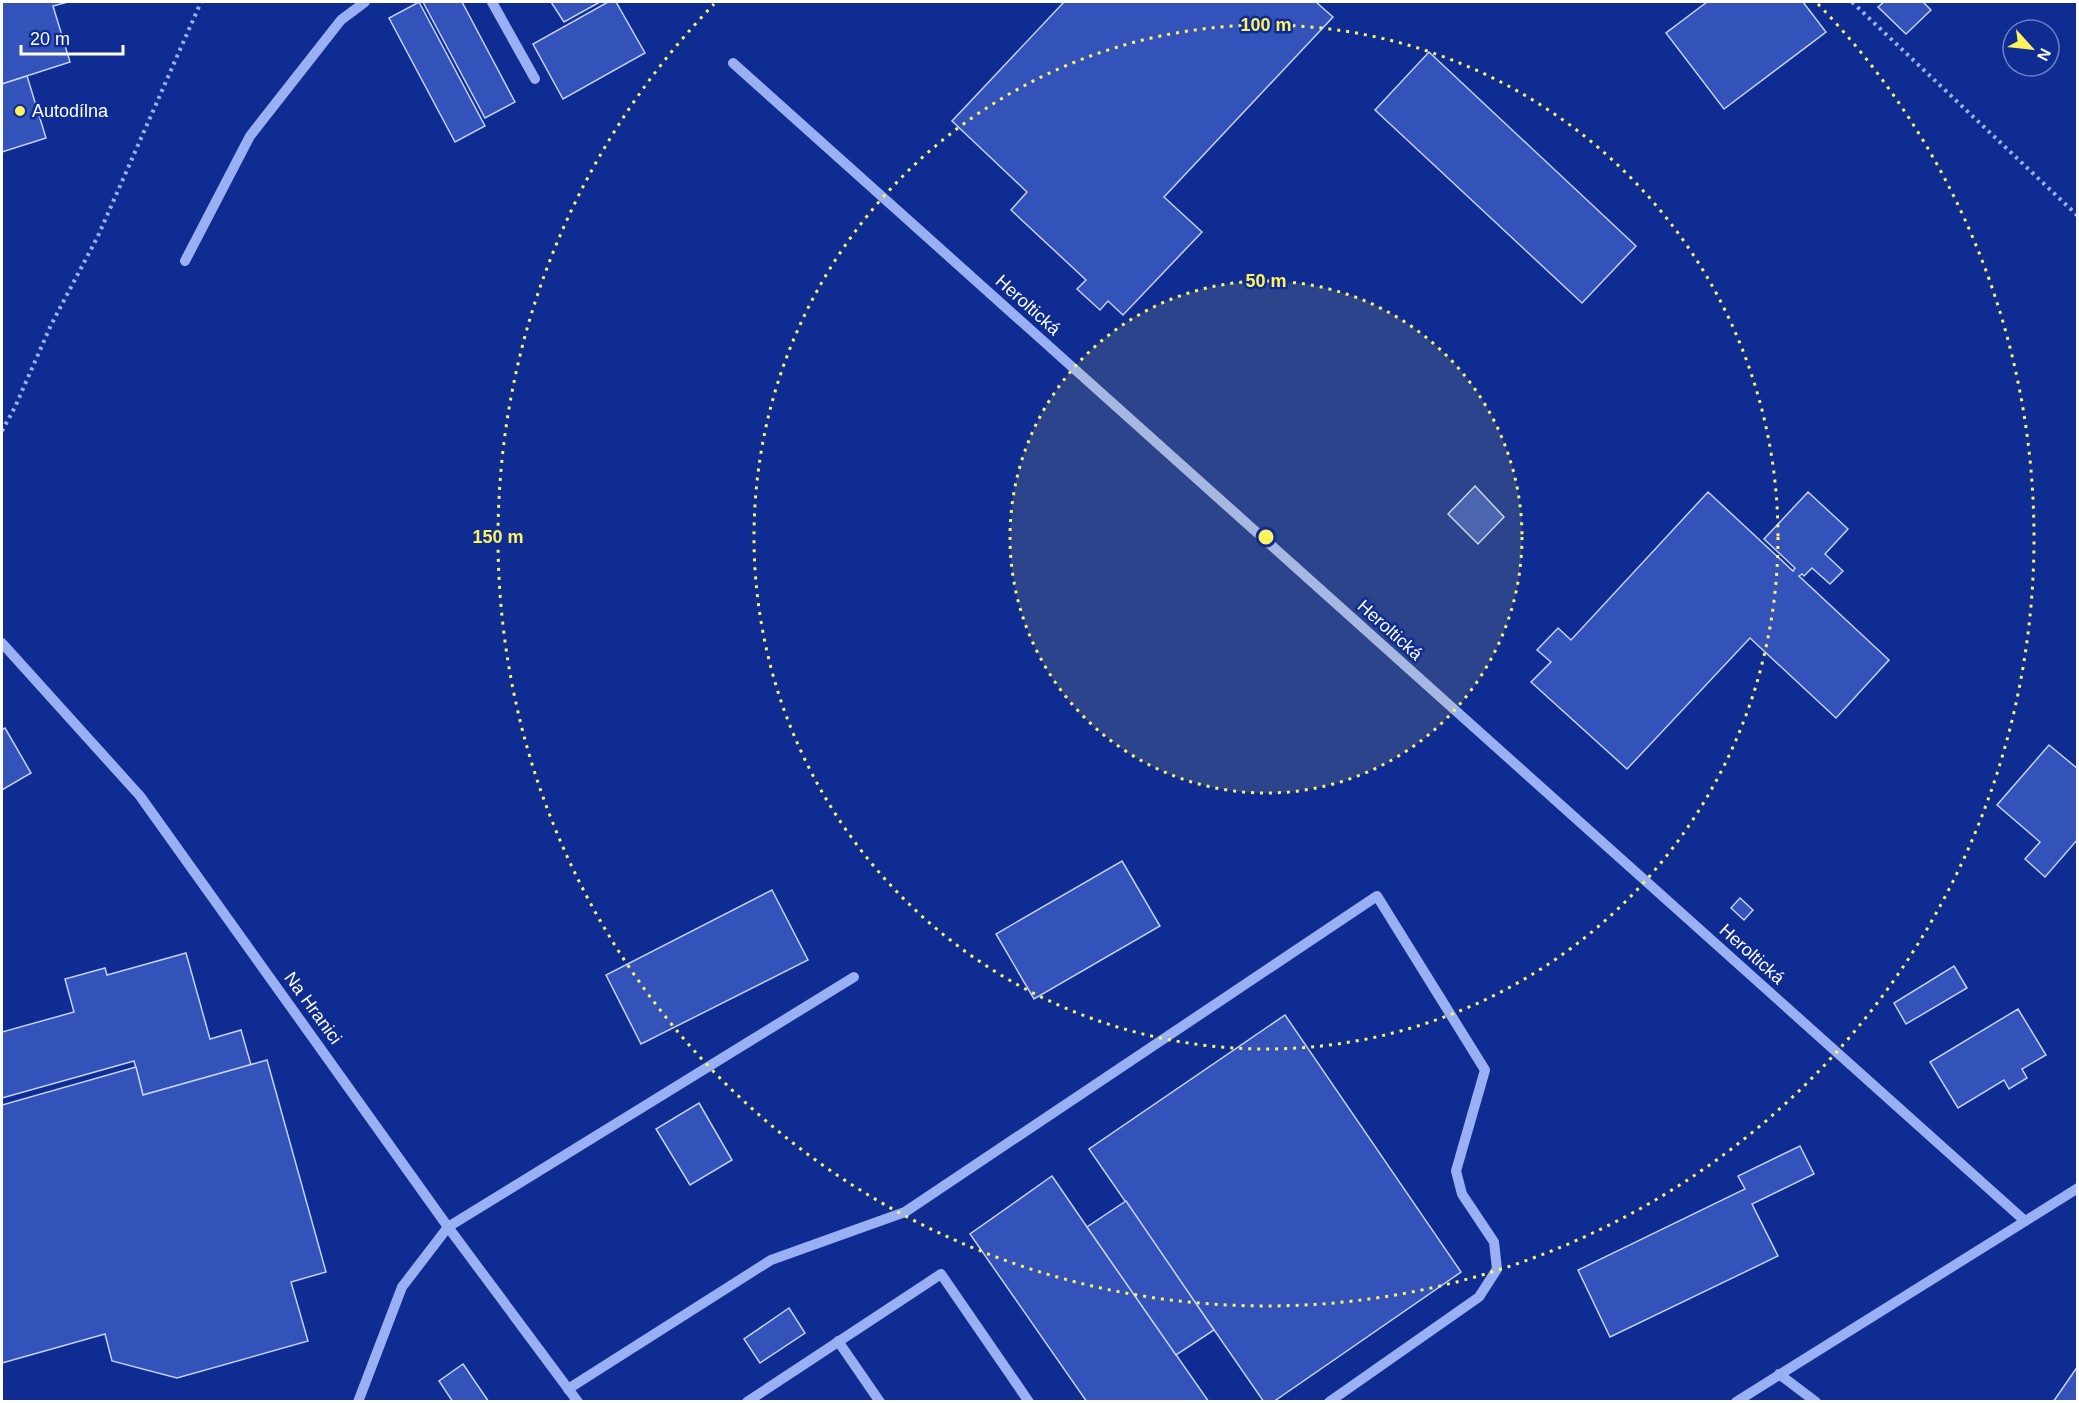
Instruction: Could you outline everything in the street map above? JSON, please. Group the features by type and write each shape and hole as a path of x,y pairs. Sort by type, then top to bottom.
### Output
{"street":[{"path":"185,261 250,136 341,21 365,2"},
{"path":"492,2 535,79"},
{"name":"Heroltická","path":"733,63 2025,1221"},
{"name":"Na Hranici","path":"3,647 140,795 448,1227 578,1401"},
{"path":"568,1389 771,1260 905,1212 1377,896 1485,1070 1456,1171 1462,1194 1494,1242 1497,1269 1479,1297 1329,1401"},
{"path":"358,1401 402,1287 448,1227 854,977"},
{"path":"1736,1401 2078,1188"},
{"path":"747,1401 941,1274 1029,1401"},
{"path":"838,1341 880,1401"},
{"path":"1779,1374 1816,1401"}],"path":[{"path":"2,431 51,325 98,236 201,2"},
{"path":"1852,2 2078,216"}],"building":[{"path":"2,2 68,2 53,6 70,62 2,84"},
{"path":"419,2 485,126 455,142 389,18"},
{"path":"423,2 462,2 515,102 485,118"},
{"path":"551,2 600,2 564,22"},
{"path":"608,2 616,2 645,53 563,99 533,44"},
{"path":"1064,2 1316,2 1333,17 1164,197 1202,232 1123,315 1108,301 1100,310 1077,289 1086,280 1011,210 1027,192 952,121"},
{"path":"1707,2 1803,2 1826,32 1724,109 1666,33"},
{"path":"1884,2 1923,2 1931,10 1906,34 1878,7"},
{"path":"1429,52 1636,246 1582,303 1375,110"},
{"name":"Autodílna","path":"27,76 46,138 2,152 2,84"},
{"path":"1475,486 1504,517 1478,544 1448,514"},
{"path":"1708,492 1793,571 1795,568 1764,539 1808,492 1848,529 1825,554 1843,571 1830,584 1812,568 1804,576 1802,574 1799,576 1889,660 1836,718 1750,638 1627,769 1531,682 1551,662 1537,650 1558,628 1571,640"},
{"path":"5,728 31,773 2,790 2,730"},
{"path":"2049,745 2078,769 2078,839 2045,877 2025,859 2040,842 1997,805"},
{"path":"1122,861 1160,926 1034,999 996,934"},
{"path":"772,890 808,960 641,1044 606,975"},
{"path":"1740,898 1753,910 1744,920 1731,908"},
{"path":"186,953 210,1039 241,1030 251,1065 143,1095 134,1061 2,1098 2,1032 74,1012 65,979 105,968 107,975"},
{"path":"1954,966 1967,988 1906,1024 1894,1003"},
{"path":"2018,1009 2046,1055 2022,1069 2027,1078 2009,1089 2004,1080 1958,1108 1930,1062"},
{"path":"1285,1015 1461,1272 1273,1402 1264,1402 1089,1149"},
{"path":"267,1060 326,1272 291,1282 308,1341 177,1378 112,1361 105,1334 2,1363 2,1105 136,1067 143,1095"},
{"path":"699,1103 732,1160 690,1185 656,1129"},
{"path":"1800,1146 1814,1174 1752,1204 1778,1256 1610,1337 1578,1270 1745,1189 1738,1176"},
{"path":"1052,1176 1209,1402 1087,1402 970,1234"},
{"path":"1126,1201 1214,1330 1176,1355 1087,1227"},
{"path":"789,1308 805,1333 760,1363 744,1339"},
{"path":"463,1364 489,1402 453,1402 439,1381"},
{"path":"2078,1366 2078,1402 2053,1402"}],"place":[{"name":"Autodílna","path":"20,111"}]}
